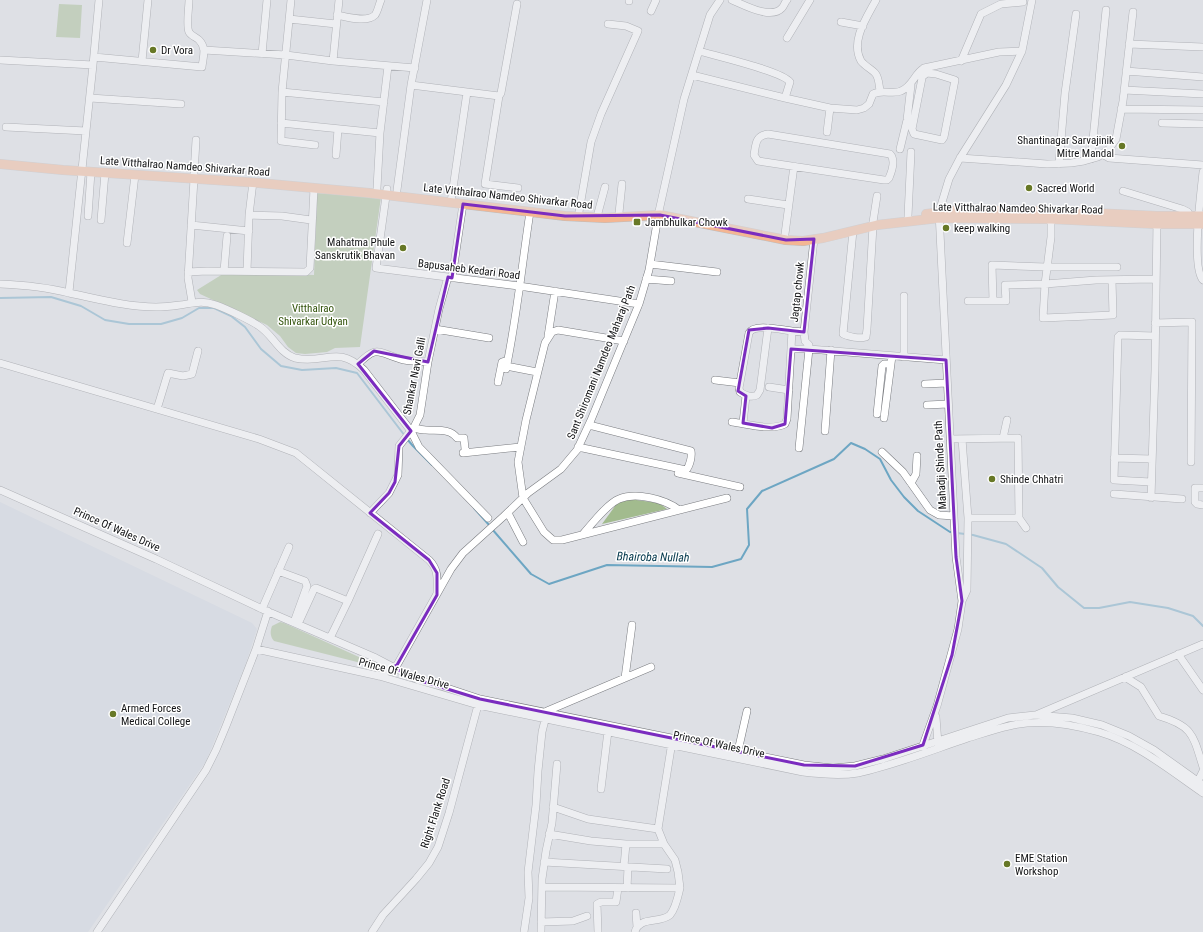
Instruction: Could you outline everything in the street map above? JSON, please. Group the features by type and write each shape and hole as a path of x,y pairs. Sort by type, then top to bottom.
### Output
{"main road":[{"name":"Late Vitthalrao Namdeo Shivarkar Road","path":"0,159 105,173 194,176 314,188 387,192 451,200 579,212 658,213 805,236 908,216 939,215"},
{"name":"Late Vitthalrao Namdeo Shivarkar Road","path":"0,164 377,188 387,192 397,190 451,200 464,204 565,216 597,218 658,213 786,240 803,241 852,231 873,224 939,215 960,210 1157,220 1200,220"},
{"name":"Late Vitthalrao Namdeo Shivarkar Road","path":"1157,220 1188,216 1200,220"}],"street":[{"path":"88,216 85,170 86,131 99,0"},
{"path":"142,61 148,0"},
{"path":"94,57 202,67 204,50 202,44 189,32 188,27 189,0"},
{"path":"262,54 267,0"},
{"path":"291,0 282,92 281,141 315,145"},
{"path":"332,61 339,0"},
{"path":"337,15 365,19 371,17 375,14 381,0"},
{"path":"397,190 411,84 427,0"},
{"path":"651,11 656,0"},
{"name":"Sant Shiromani Namdeo Maharaj Path","path":"380,676 397,665 451,569 463,553 523,498 561,469 578,448 639,304 650,264 658,213 684,98 710,15 720,0"},
{"path":"732,0 761,12 775,12 782,9 787,0"},
{"path":"787,38 810,0"},
{"path":"876,0 858,38 858,49 862,61 876,74 880,91"},
{"name":"Mahadji Shinde Path","path":"924,749 957,633 962,602 956,557 939,215 949,179 960,158 1006,85 1022,51 1032,0"},
{"path":"961,60 981,14 1001,4 1023,2"},
{"path":"517,4 501,93 499,96 485,184 518,188"},
{"path":"1091,159 1106,10"},
{"path":"960,158 1059,164 1091,159 1109,149 1116,139 1124,90 1133,12"},
{"path":"1059,164 1065,93 1076,14"},
{"path":"289,19 336,24"},
{"path":"840,22 863,26"},
{"path":"579,212 591,142 601,114 638,32 626,26 608,24"},
{"path":"1129,44 1203,47"},
{"path":"204,50 286,55 332,61 415,68"},
{"path":"699,51 761,68 787,78 790,82 785,98"},
{"path":"900,149 907,120 911,85 919,72 924,68 1000,52 1022,51"},
{"path":"0,60 93,65"},
{"path":"377,188 380,133 388,66"},
{"path":"924,68 924,76 912,129 914,134 942,140 944,137 955,80 936,74 927,74 924,76"},
{"path":"1126,71 1203,77"},
{"path":"692,75 830,108 857,110 864,108 869,104 873,94 880,91 900,92 911,85"},
{"path":"411,84 499,96"},
{"path":"1124,90 1203,94"},
{"path":"282,92 384,102"},
{"path":"451,200 467,92"},
{"path":"90,98 181,104"},
{"path":"827,132 830,108"},
{"path":"1121,109 1203,110"},
{"path":"281,123 380,133"},
{"path":"1162,123 1203,124"},
{"path":"6,127 86,131"},
{"path":"336,155 338,129"},
{"path":"768,134 890,154 893,161 889,178 887,180 794,166 758,161 754,155 757,139 761,135 768,134"},
{"path":"192,302 188,272 196,140"},
{"path":"908,216 911,152"},
{"path":"1102,154 1109,158 1203,164"},
{"path":"785,234 794,166"},
{"path":"69,292 85,170"},
{"path":"1203,172 1198,261 1200,277 1203,280"},
{"path":"101,220 105,173"},
{"path":"127,243 135,175"},
{"path":"247,271 253,182"},
{"path":"619,212 622,184"},
{"path":"598,213 605,187"},
{"path":"188,272 308,271 310,268 314,188"},
{"path":"1123,191 1182,209 1188,212 1188,216"},
{"name":"Bapusaheb Kedari Road","path":"387,192 376,268 519,286 639,304"},
{"path":"852,231 843,334 846,336 863,338 866,337 867,329 873,224 877,196"},
{"path":"748,199 788,205"},
{"name":"Shankar Navi Galli","path":"370,513 389,494 398,475 399,446 412,430 420,415 438,309 450,278 464,204"},
{"path":"506,366 516,316 530,212"},
{"path":"250,214 312,220"},
{"path":"1051,215 1051,237 1046,267 1043,318 1113,315 1112,280"},
{"path":"1151,498 1157,220"},
{"path":"191,225 249,231"},
{"path":"224,271 227,236"},
{"name":"Jagtap chowk","path":"809,347 805,341 804,332 814,239"},
{"path":"650,264 717,272"},
{"path":"993,301 992,265 1117,267"},
{"path":"968,301 1006,301 1005,285 1155,278"},
{"path":"646,279 671,281"},
{"path":"0,284 41,287 69,292 97,300 131,305 155,307 180,305 192,302 206,302 217,305 259,326 267,332 286,353 294,358 315,359 340,356 348,358 364,370 412,430 420,448 488,518"},
{"path":"548,337 555,291"},
{"path":"904,296 904,357"},
{"path":"1155,323 1192,322 1191,462"},
{"path":"435,328 490,338"},
{"path":"768,328 760,390 754,397 746,396 740,392 739,388 751,329 768,328 804,332"},
{"path":"624,341 558,330 552,332 545,343 537,372 518,462 523,498 544,532 553,540 562,540 728,498"},
{"path":"732,422 772,428 780,427 785,424 787,419 792,331"},
{"path":"1151,482 1114,480 1114,458 1118,337 1120,335 1155,336"},
{"path":"791,349 809,347 946,360"},
{"path":"799,448 809,347"},
{"path":"825,431 831,350"},
{"path":"157,409 168,373 183,376 192,374 198,351"},
{"path":"358,364 367,354 374,351 400,359 428,362"},
{"path":"884,418 892,356"},
{"path":"498,382 502,362 505,361 506,366"},
{"path":"0,363 259,439 296,453 435,566 437,573 437,595"},
{"path":"877,414 882,366 884,364 890,364"},
{"path":"506,366 537,372"},
{"path":"716,380 740,383"},
{"path":"925,384 947,383"},
{"path":"769,387 789,390"},
{"path":"742,423 746,396"},
{"path":"927,405 948,404"},
{"path":"1003,438 1007,420"},
{"path":"578,448 686,470 688,468 691,451 589,425"},
{"path":"412,430 447,430 454,434 457,438 464,438 465,453 520,447"},
{"path":"950,439 1018,438 1019,518 1026,528"},
{"path":"962,439 968,518 967,590 962,602"},
{"path":"578,448 740,487"},
{"path":"882,452 903,472 930,510 939,515 954,519"},
{"path":"911,483 916,474 917,456"},
{"path":"1114,458 1152,459"},
{"path":"1203,488 1195,488 1195,502 1203,505"},
{"name":"Prince Of Wales Drive","path":"0,490 330,638 418,680 478,698 608,731 738,751 804,765 833,768 855,766 924,749"},
{"path":"1114,494 1151,498 1182,499"},
{"path":"583,534 611,504 619,499 630,497 655,498 671,504 678,510"},
{"path":"506,515 523,542"},
{"path":"968,518 1019,518"},
{"path":"330,638 378,534"},
{"path":"97,932 206,770 216,750 256,649 265,610 278,571 289,547"},
{"path":"278,571 305,581 307,586 296,623"},
{"path":"296,623 314,588 348,601"},
{"path":"625,678 632,626"},
{"path":"1035,719 1126,677 1203,644"},
{"name":"Prince Of Wales Drive","path":"256,649 380,676 478,705 546,715 672,741 803,772 833,775 857,773 885,766 924,749 1008,718 1072,718 1102,725 1129,736 1201,783"},
{"path":"1178,654 1203,690"},
{"path":"524,932 529,898 528,872 536,805 538,771 546,715 651,667"},
{"path":"1126,677 1141,688 1159,716 1176,721 1186,728 1194,739 1203,767"},
{"name":"Right Flank Road","path":"372,932 383,915 429,863 438,847 478,705"},
{"name":"Mahadji Shinde Path","path":"937,706 936,722 938,744"},
{"path":"738,751 747,711"},
{"name":"Prince Of Wales Drive","path":"1035,719 1092,730 1126,743 1150,756 1203,793"},
{"path":"601,789 608,731"},
{"path":"636,930 640,923 661,919 669,915 674,908 680,888 675,860 664,844 658,829 672,741"},
{"path":"541,932 544,862 553,806 557,764"},
{"path":"1201,783 1203,771"},
{"path":"553,806 588,819 658,829"},
{"path":"549,834 591,841 626,844 664,844"},
{"path":"626,844 627,888"},
{"path":"544,862 667,869"},
{"path":"542,887 680,888"},
{"path":"598,932 597,904 601,902 616,902 618,888"},
{"path":"636,913 636,930"},
{"path":"541,922 573,921 587,916"}],"highlighted area":[{"path":"463,204 565,216 660,215 786,240 814,239 804,332 768,328 749,330 738,391 746,396 743,423 772,428 785,424 791,349 946,360 956,557 962,601 952,655 923,745 855,766 804,765 480,699 418,680 393,667 397,665 437,595 437,573 429,560 370,513 389,493 395,482 399,446 411,431 358,364 374,351 428,362 448,277 452,278"}],"shaded area":[{"name":"Armed Forces Medical College","path":"0,502 252,623 257,629 245,666 206,761 88,932 0,932"}],"green space":[{"path":"59,4 82,5 80,38 56,37"},
{"name":"Vitthalrao Shivarkar Udyan","path":"317,193 381,197 360,347 335,348 327,352 305,354 296,353 288,347 280,336 267,325 200,294 197,290 226,272 314,275"},
{"path":"621,498 659,503 667,509 602,524"},
{"path":"280,622 370,662 369,665 274,641 271,634 272,626"}],"waterway":[{"name":"Bhairoba Nullah","path":"0,298 51,297 81,306 105,320 129,324 161,324 182,318 199,308 214,308 231,316 245,327 261,349 281,366 302,370 336,368 357,373 405,436"},
{"name":"Bhairoba Nullah","path":"407,439 432,465"},
{"name":"Bhairoba Nullah","path":"492,529 531,574 549,584 607,565 712,567 741,559 749,545 747,509 762,491 834,459 851,443 865,449 880,459 891,480 904,497 918,511 950,532 953,532"},
{"name":"Bhairoba Nullah","path":"474,508 490,526"},
{"name":"Bhairoba Nullah","path":"957,533 973,535 1006,544 1042,568 1058,587 1084,608 1099,608 1130,602 1168,608 1193,616 1203,626"}],"place":[{"name":"Dr Vora","path":"153,50"},
{"name":"Shantinagar Sarvajinik Mitre Mandal","path":"1122,146"},
{"name":"Sacred World","path":"1029,188"},
{"name":"Jambhulkar Chowk","path":"637,222"},
{"name":"keep walking","path":"946,228"},
{"name":"Mahatma Phule Sanskrutik Bhavan","path":"403,248"},
{"name":"Shinde Chhatri","path":"992,479"},
{"name":"Armed Forces Medical College","path":"113,714"},
{"name":"EME Station Workshop","path":"1007,864"}]}
